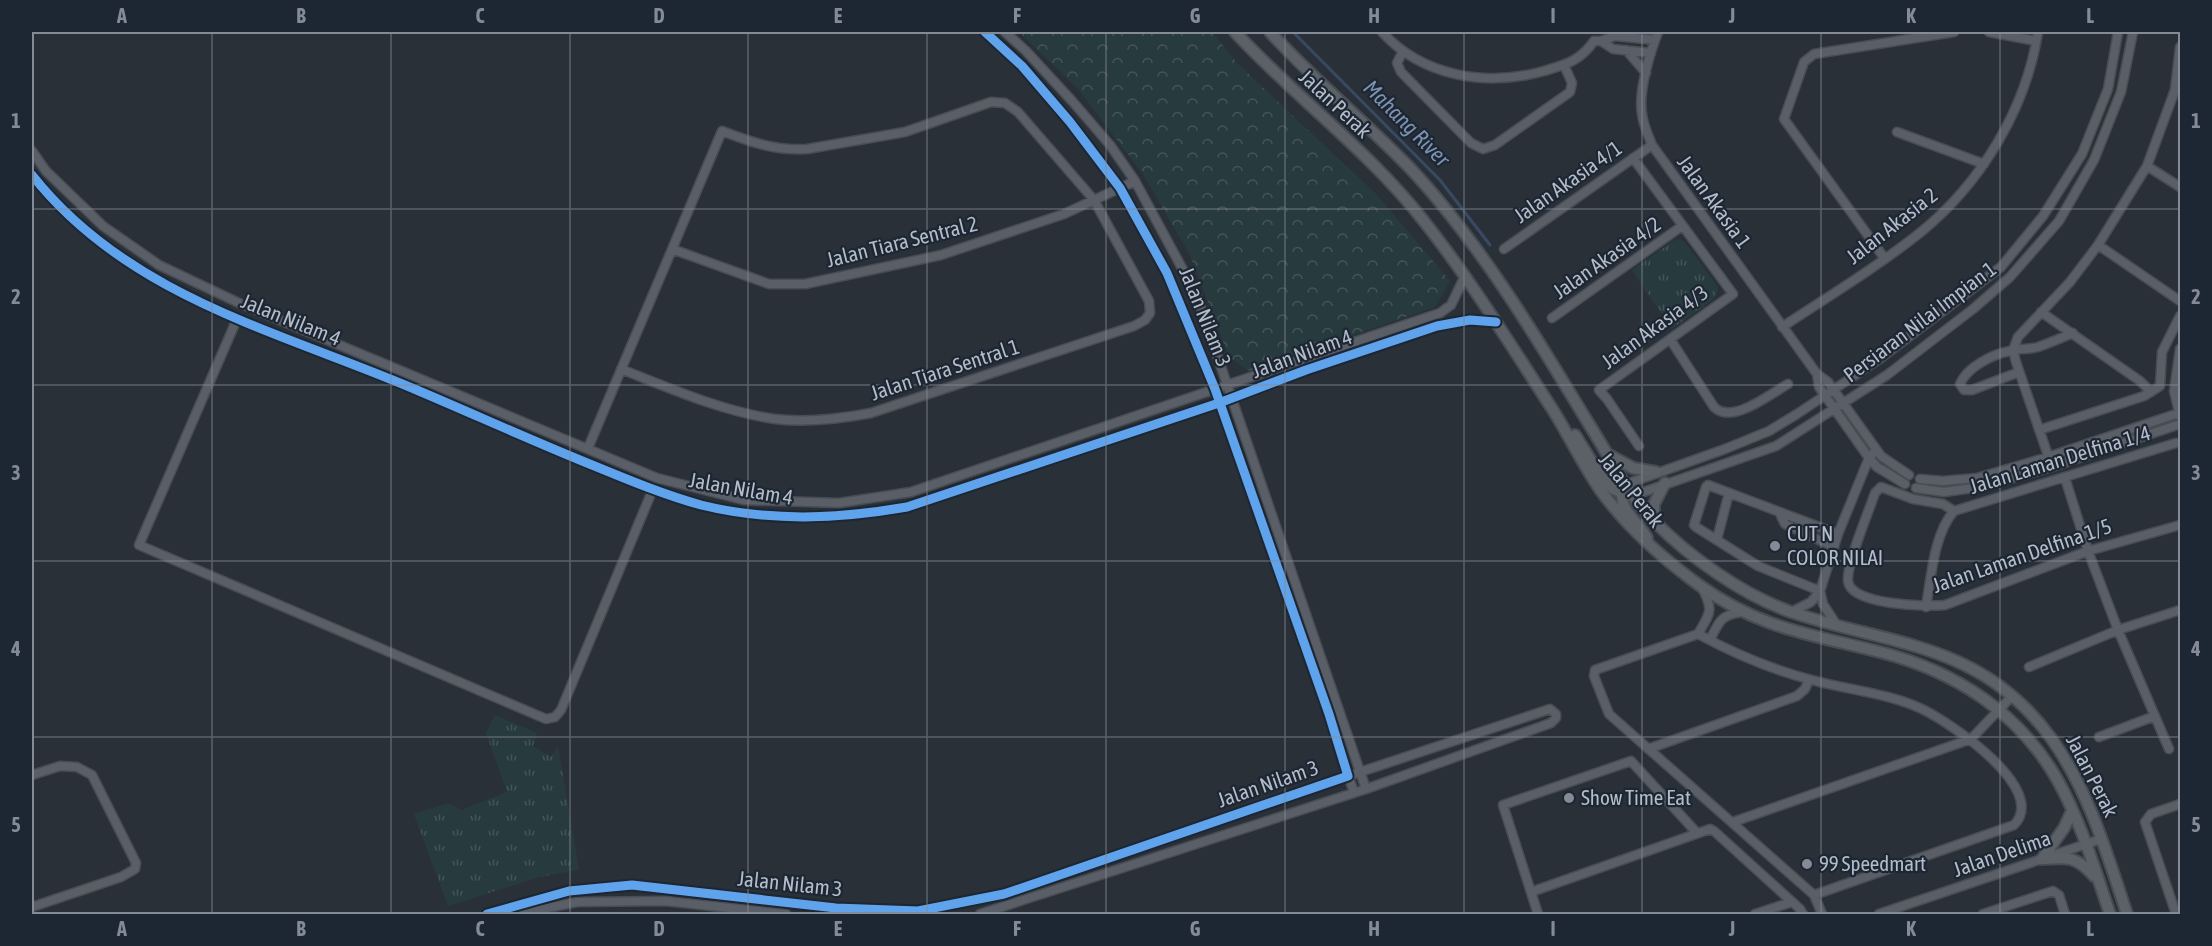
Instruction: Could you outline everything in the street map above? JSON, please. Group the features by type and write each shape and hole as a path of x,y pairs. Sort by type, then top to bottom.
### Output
{"main road":[{"name":"Jalan Perak","path":"1235,32 1293,92 1383,175 1421,217 1496,322 1601,491 1628,525 1701,586 1742,612 1784,629 1881,652 1925,666 1972,689 1999,710 2018,726 2038,750 2059,782 2072,810 2110,915"},
{"name":"Jalan Perak","path":"1270,32 1402,159 1440,202 1527,324 1609,455 1626,491 1671,537 1740,589 1791,612 1932,650 1981,673 2012,696 2031,714 2051,738 2073,773 2089,805 2127,915"},
{"path":"1555,414 1574,433 1601,477 1613,489 1626,491 1623,506 1640,526 1651,546"},
{"path":"1609,455 1633,468 1656,472"},
{"path":"1654,521 1654,504 1665,483"},
{"path":"2042,859 2064,828 2072,810"},
{"path":"2042,859 2065,857 2076,860 2099,881"}],"street":[{"name":"Jalan Nilam 3","path":"487,915 551,895 611,886 651,886 836,908 918,911 1004,894 1348,776 1329,714 1215,389 1167,273 1120,188 1070,122 1022,66 985,32"},
{"name":"Jalan Nilam 3","path":"980,915 1366,789 1196,294 1135,181 1110,145 1026,51 1005,32"},
{"path":"1382,32 1403,51 1430,66 1449,73 1487,79 1515,78 1564,65 1582,56 1597,41 1613,36 1635,38 1656,36"},
{"path":"1635,38 1646,32"},
{"path":"1885,259 1784,119 1804,62 1814,54 1954,32"},
{"path":"1989,32 2037,36"},
{"name":"Persiaran Nilai Impian 1","path":"1626,491 1656,472 1725,449 1769,431 1834,390 1925,326 2001,267 2043,216 2082,154 2108,89 2118,32"},
{"name":"Persiaran Nilai Impian 1","path":"1626,491 1665,483 1767,449 1887,375 1973,309 2010,277 2059,221 2094,160 2121,92 2133,32"},
{"path":"1589,33 1597,41 1610,48 1651,53"},
{"name":"Jalan Akasia 1","path":"1656,36 1646,73 1641,108 1652,145 1817,374"},
{"name":"Jalan Akasia 2","path":"1782,327 1885,259 1922,231 1949,206 1984,164 2012,114 2025,83 2037,36"},
{"path":"2052,467 2013,350 2018,337 2070,282 2098,245 2147,166 2178,92 2181,47"},
{"path":"1626,50 1646,73"},
{"path":"1403,51 1398,63 1401,72 1471,143 1483,149 1495,145 1570,92 1572,83 1564,65"},
{"path":"588,447 722,131 761,146 790,150 807,149 905,132 991,102 1005,103 1018,112 1094,200"},
{"path":"1897,132 1984,164"},
{"name":"Jalan Akasia 4/1","path":"1504,249 1652,145"},
{"name":"Jalan Nilam 4","path":"32,151 46,171 103,226 159,265 239,303 588,447 657,478 744,500 838,503 911,492 1440,313 1451,305 1465,276"},
{"path":"1633,158 1682,226"},
{"path":"2147,166 2181,187"},
{"name":"Jalan Nilam 4","path":"32,175 71,217 132,266 171,289 237,319 410,387 653,489 702,505 795,518 872,513 907,507 1219,403 1306,370 1437,326 1470,320 1496,322"},
{"name":"Jalan Tiara Sentral 2","path":"672,249 769,284 805,284 941,255 1064,214 1135,181"},
{"name":"Jalan Tiara Sentral 1","path":"621,369 749,415 784,420 828,420 871,413 1134,326 1148,317 1149,301 1094,200"},
{"name":"Jalan Akasia 4/3","path":"1639,446 1599,390 1733,294 1682,226"},
{"name":"Jalan Akasia 4/2","path":"1552,318 1682,226"},
{"path":"2098,245 2181,301"},
{"path":"2041,312 2140,381 2151,392"},
{"path":"2039,430 2138,398 2160,386 2162,352 2181,316"},
{"path":"237,319 139,545 546,719 555,717 561,710 653,489"},
{"path":"2019,372 1972,390 1964,390 1960,384 1964,377 1999,353 2038,347 2073,333"},
{"path":"1671,339 1713,407 1720,412 1736,413 1788,384"},
{"path":"1920,479 1961,481 2048,457 2180,415 2174,391 2181,349"},
{"path":"1817,374 1828,382 1881,456 1909,475"},
{"path":"1817,374 1819,387 1869,458 1878,467 1905,484"},
{"path":"1916,489 1944,492 1963,491 2052,467 2181,424"},
{"name":"Jalan Laman Delfina 1/4","path":"1954,511 2176,443"},
{"path":"1791,612 1811,602 1820,591 1838,534 1869,458 1876,450"},
{"path":"2065,478 2088,551 2118,630 2169,749"},
{"path":"1820,591 1758,566 1694,525 1706,487 1708,485 1838,534"},
{"name":"Jalan Laman Delfina 1/5","path":"1954,511 1943,504 1913,499 1881,487 1875,493 1847,579 1849,588 1853,592 1880,601 1926,607 1945,605 2088,551 2181,525"},
{"path":"1717,539 1729,493"},
{"path":"1926,607 1934,562 1944,526 1954,511"},
{"path":"1779,512 1785,524 1833,547"},
{"path":"1701,586 1711,607 1710,614 1698,634 1598,669 1594,673 1609,714 1814,896 1822,915"},
{"path":"1820,591 1823,604 1836,624"},
{"path":"2029,667 2118,630 2181,610"},
{"path":"1710,640 1725,616 1742,612"},
{"path":"1698,634 1757,662 1809,680 1900,700 1941,719 1971,740 2010,778 2022,803 2020,818 2014,825 1814,896"},
{"path":"1648,749 1797,696 1805,689 1809,680"},
{"path":"1733,822 1971,740 2012,696"},
{"path":"1354,792 1348,776 1550,709 1556,714 1556,718 1551,723 1366,789"},
{"path":"2099,737 2155,716"},
{"path":"1538,915 1503,806 1631,761 1698,833"},
{"path":"32,775 60,766 77,767 92,775 136,862 135,869 120,877 32,907"},
{"path":"2177,911 2145,822 2148,815 2181,804"},
{"path":"1531,892 1710,829 1792,902 1803,915"},
{"name":"Jalan Delima","path":"1880,915 2101,839"},
{"path":"1983,915 2053,891 2059,895 2065,915"},
{"path":"760,914 763,900"},
{"name":"Jalan Nilam 3","path":"517,915 577,902 633,901 664,901 760,914 786,915"},
{"path":"1755,915 1792,902"}],"green space":[{"path":"1019,32 1212,32 1238,64 1375,193 1450,281 1435,307 1249,371 1229,357 1190,255 1143,174 1078,89"},
{"path":"1676,239 1684,241 1718,287 1715,298 1672,329 1632,270"},
{"path":"495,715 537,733 533,746 551,757 558,746 579,870 539,877 448,906 414,814 449,803 461,810 507,792 486,733"}],"waterway":[{"name":"Mahang River","path":"1293,32 1440,180 1490,245"}],"cycle path":[{"path":"487,914 569,891 632,885 836,908 918,911 1004,894 1348,776 1329,714 1215,389 1167,273 1120,188 1070,122 1022,66 985,32"},
{"path":"32,175 71,217 114,252 161,282 210,307 419,391 552,449 674,497 701,505 753,514 830,516 907,507 1219,403 1306,370 1437,326 1470,320 1496,322"}],"place":[{"name":"CUT N COLOR NILAI","path":"1775,546"},
{"name":"Show Time Eat","path":"1569,798"},
{"name":"99 Speedmart","path":"1807,864"}]}
